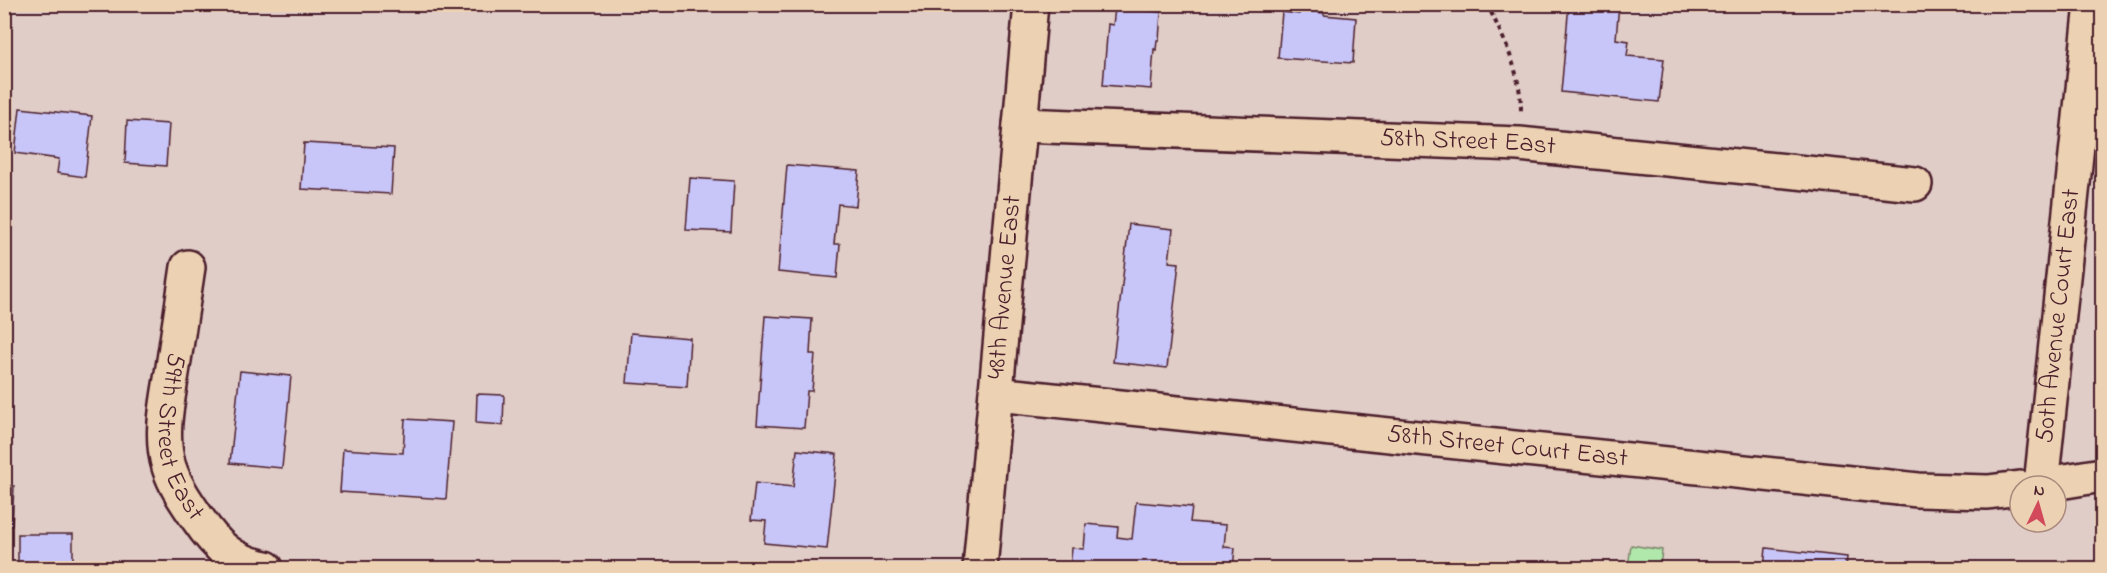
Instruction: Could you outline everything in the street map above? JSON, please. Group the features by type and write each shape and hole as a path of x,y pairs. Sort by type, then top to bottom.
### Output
{"street":[{"name":"48th Avenue East","path":"980,568 1031,4"},
{"name":"50th Avenue Court East","path":"2042,474 2092,4"},
{"name":"58th Street East","path":"1020,125 1519,144 1915,184"},
{"name":"59th Street East","path":"188,267 166,418 165,444 169,467 184,498 215,542 238,560 266,568"},
{"name":"58th Street Court East","path":"996,394 1918,490 1988,492 2008,490"},
{"path":"2068,481 2103,476"}],"path":[{"path":"1487,4 1506,42 1517,75 1521,107 1519,144"}],"green space":[{"path":"1631,545 1662,550 1660,568 1628,568"}],"building":[{"path":"1569,4 1619,4 1616,39 1629,41 1627,56 1664,59 1659,102 1561,92"},
{"path":"1115,8 1161,12 1159,40 1157,40 1156,50 1154,49 1151,89 1103,85 1108,24 1113,25"},
{"path":"1300,10 1356,18 1353,63 1278,58 1282,12 1299,14"},
{"path":"20,108 92,116 85,177 57,173 59,159 15,153"},
{"path":"127,121 169,124 166,166 125,163"},
{"path":"304,143 394,148 391,194 301,189"},
{"path":"787,165 859,171 856,206 838,204 834,244 840,244 837,278 778,272"},
{"path":"690,178 734,181 731,232 686,230"},
{"path":"1129,224 1173,229 1169,262 1179,263 1167,368 1113,362"},
{"path":"765,316 812,319 810,354 815,354 812,391 807,391 804,428 757,425"},
{"path":"631,333 690,338 687,387 627,383"},
{"path":"240,371 291,376 282,468 230,463"},
{"path":"477,394 504,395 503,425 476,423"},
{"path":"405,419 452,422 446,499 340,492 343,449 403,453"},
{"path":"797,450 837,454 827,549 764,543 766,521 751,520 755,483 793,487"},
{"path":"4,485 14,486 12,526 4,525"},
{"path":"1136,502 1192,507 1190,522 1226,525 1224,547 1235,548 1233,568 1070,568 1072,548 1084,549 1086,524 1118,527 1117,537 1132,539"},
{"path":"18,534 73,534 73,568 18,568"},
{"path":"1766,548 1847,557 1846,568 1764,568"}]}
